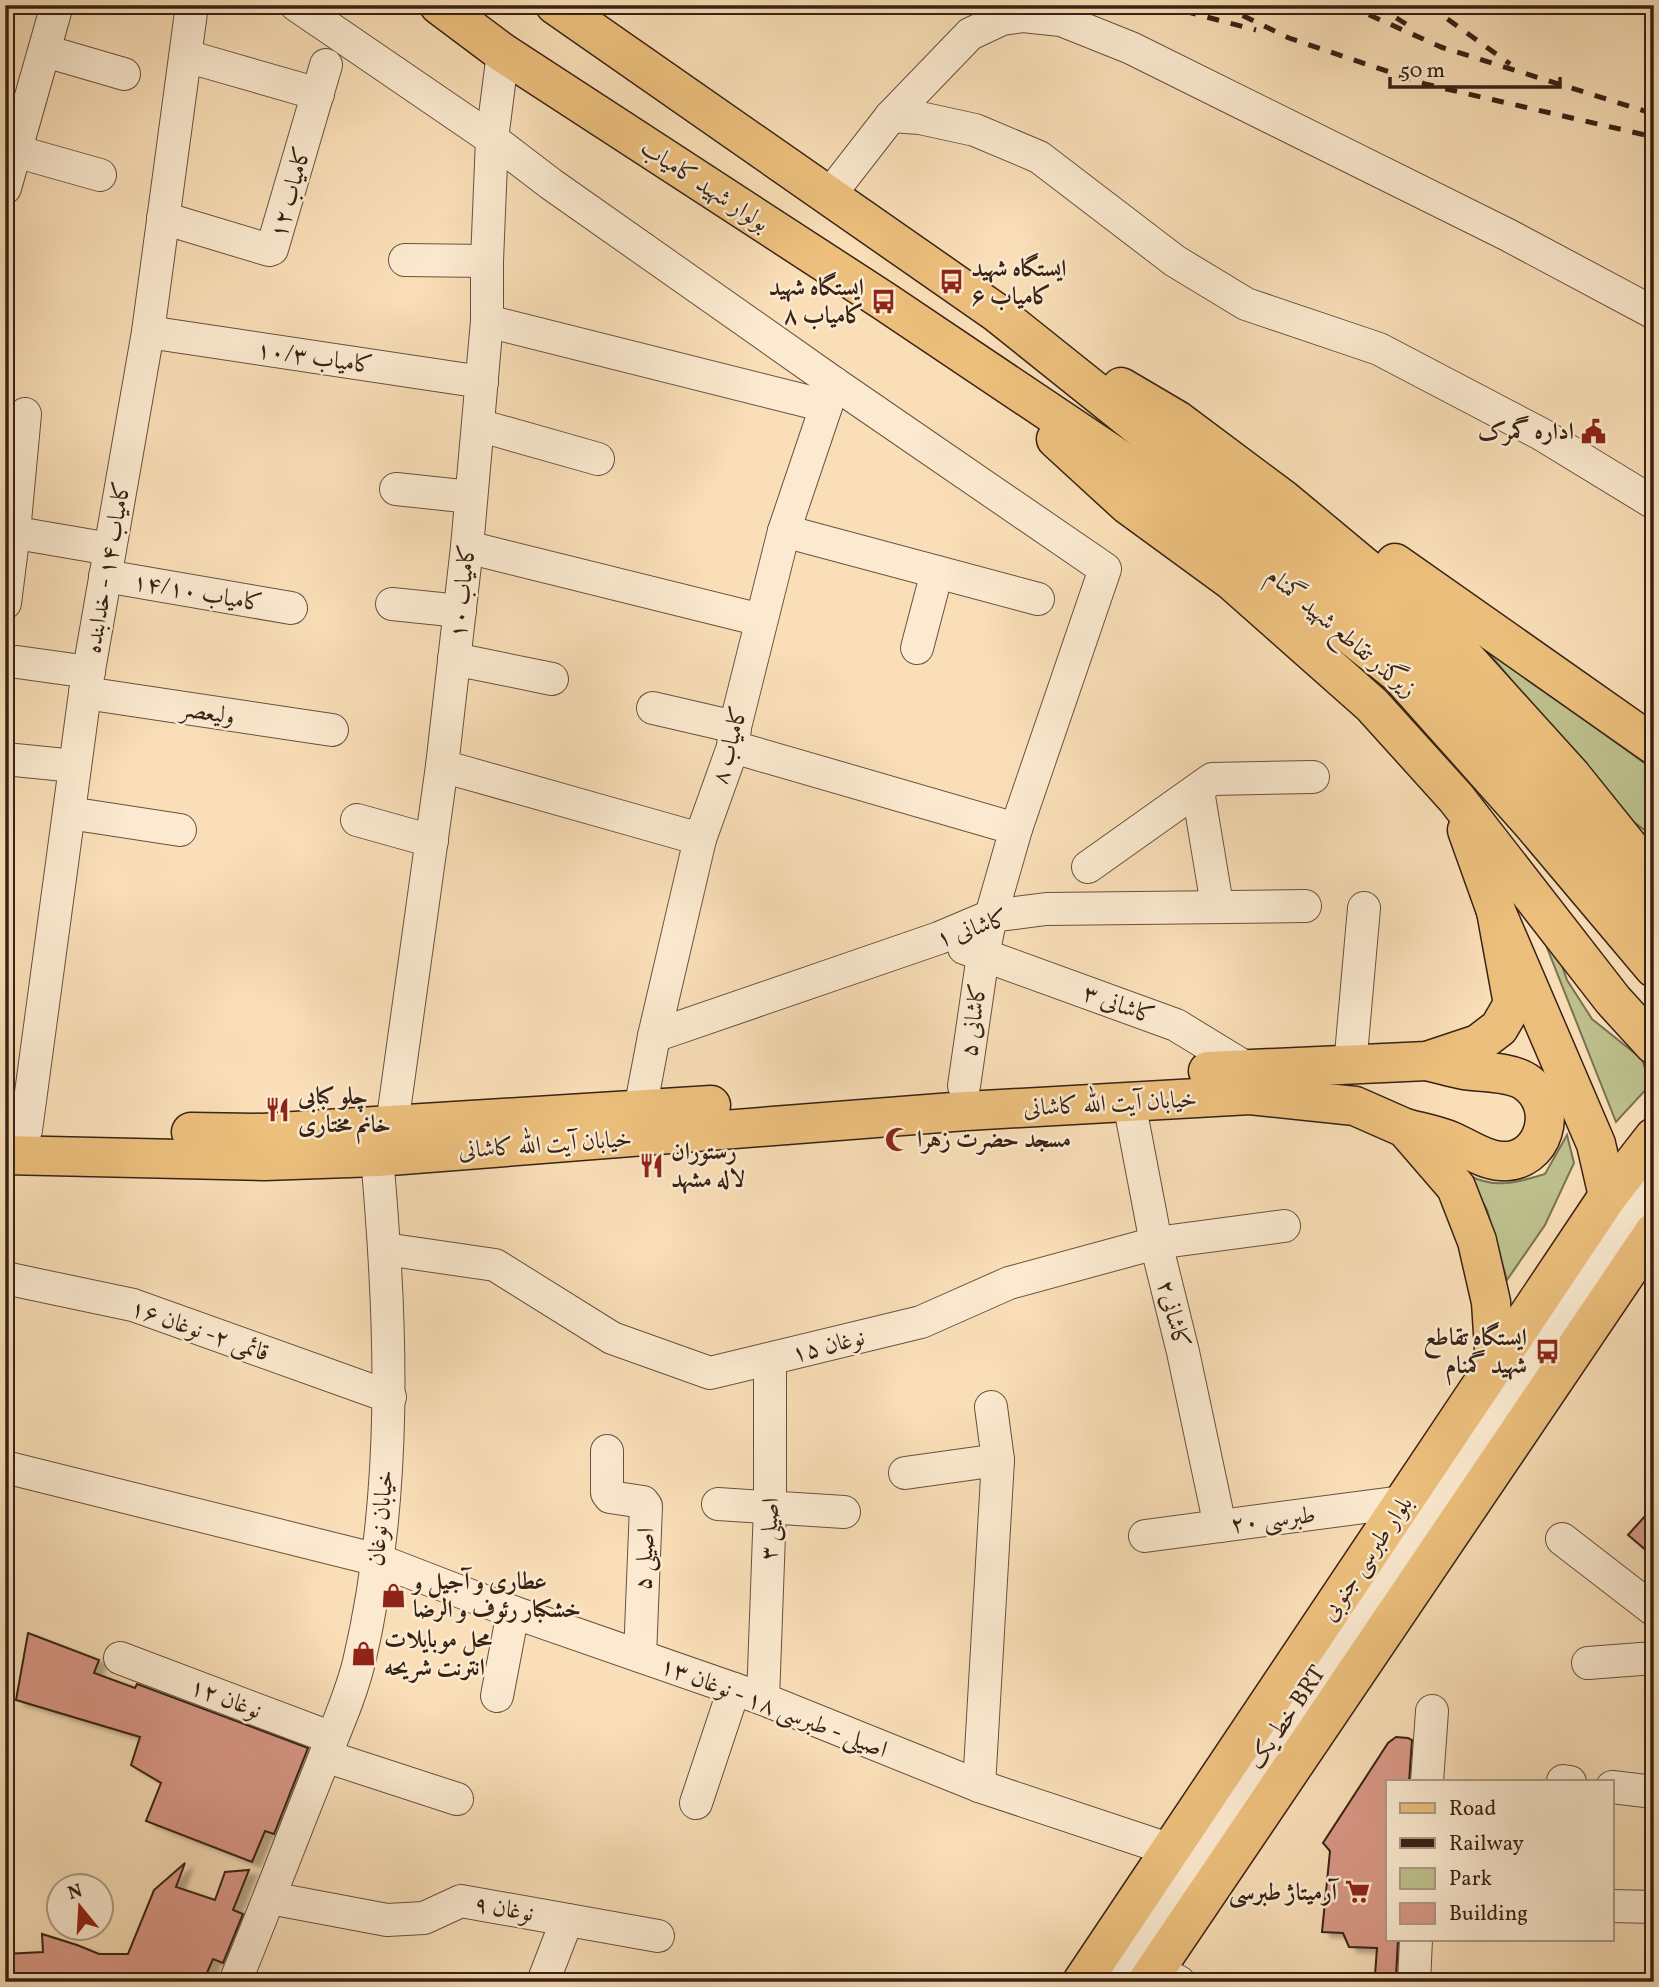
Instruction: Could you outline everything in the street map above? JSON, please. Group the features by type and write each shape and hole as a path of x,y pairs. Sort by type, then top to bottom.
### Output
{"main road":[{"name":"بولوار شهید کامیاب","path":"439,5 503,53 972,361"},
{"path":"555,5 997,313 1177,420 1284,499 1439,629 1571,775 1654,878"},
{"name":"زیرگذر تقاطع شهید گمنام","path":"997,313 1421,652 1654,919"},
{"path":"972,361 1128,505 1232,581 1371,705 1456,798 1613,1000 1654,1045"},
{"name":"زیرگذر تقاطع شهید گمنام","path":"972,361 1146,477 1246,551 1400,675 1530,821 1654,968"},
{"path":"1284,499 1377,551 1654,745"},
{"path":"1456,798 1496,911 1596,1144 1608,1196"},
{"name":"خیابان آیت الله کاشانی","path":"385,1141 640,1110 964,1086 1427,1061 1478,1044 1499,1028 1513,1004 1496,911"},
{"path":"1405,1128 1451,1141 1490,1160 1503,1162 1530,1153 1545,1129 1543,1102 1536,1090 1525,1081 1512,1076 1460,1069 1427,1061"},
{"name":"خیابان آیت الله کاشانی","path":"12,1138 263,1133 385,1141 1250,1095 1355,1106 1405,1128 1457,1187 1473,1230 1491,1302 1495,1364"},
{"name":"بلوار طبرسی جنوبی","path":"1082,1982 1608,1196 1654,1137"},
{"path":"1151,1979 1650,1246"}],"street":[{"path":"5,188 57,5"},
{"name":"کامیاب ۱۴ - خدابنده","path":"12,1138 69,813 107,562 148,332 192,5"},
{"path":"296,5 492,139 830,395"},
{"path":"828,197 891,116 970,34 1002,19 1023,16 1061,20 1131,48 1508,235 1654,313"},
{"path":"45,51 124,74"},
{"name":"کامیاب ۱۰","path":"385,1141 432,841 467,547 487,321 492,139 503,53"},
{"name":"کامیاب ۱۲","path":"163,218 272,249 322,79 186,56"},
{"path":"891,116 920,118 975,130 1040,157 1175,261 1246,304 1379,349 1541,434 1654,503"},
{"path":"15,152 100,175"},
{"path":"405,260 487,261"},
{"path":"487,321 830,395"},
{"name":"کامیاب ۱۰/۳","path":"148,332 482,382"},
{"name":"کامیاب ۸","path":"640,1110 654,1036 700,839 734,737 784,531 830,395"},
{"name":"کاشانی ۵","path":"830,395 1105,569 1016,830 991,916 964,1086"},
{"path":"5,603 10,531 25,414"},
{"path":"478,425 598,459"},
{"path":"396,489 471,497"},
{"name":"کامیاب ۱۴/۱۰","path":"10,531 107,562 291,608"},
{"path":"784,531 1038,599"},
{"path":"467,547 761,620"},
{"path":"917,648 937,572"},
{"path":"392,604 460,611"},
{"path":"454,659 552,680"},
{"name":"ولیعصر","path":"17,662 87,682 332,730"},
{"path":"653,708 1016,830"},
{"path":"5,759 75,766"},
{"path":"442,766 700,839"},
{"path":"1088,867 1212,779 1313,777"},
{"path":"1198,791 1217,905"},
{"path":"69,813 180,830"},
{"path":"357,820 432,841"},
{"name":"کاشانی ۱","path":"654,1036 939,939 991,916 1046,909 1305,906"},
{"path":"1350,1066 1364,908"},
{"name":"کاشانی ۳","path":"939,939 1176,1025 1248,1069"},
{"name":"کاشانی۲","path":"1129,1102 1156,1243 1183,1352 1220,1525"},
{"name":"خیابان نوغان","path":"235,1982 359,1664 378,1560 390,1397 385,1249 385,1141"},
{"name":"خط یک BRT","path":"1106,1982 1654,1174"},
{"name":"خط یک BRT","path":"1151,1979 1654,1192"},
{"name":"نوغان ۱۵","path":"385,1249 495,1265 612,1339 710,1373 921,1322 1009,1283 1156,1243 1283,1226"},
{"name":"قائمی ۲- نوغان ۱۶","path":"5,1278 133,1305 390,1397"},
{"name":"اصیلی ۳","path":"696,1803 748,1694 770,1507 770,1359"},
{"path":"979,1786 998,1460 990,1407"},
{"name":"اصیلی ۵","path":"607,1451 607,1493 610,1497 643,1502 646,1506 640,1656"},
{"path":"905,1473 998,1460"},
{"name":"اصیلی - طبرسی ۱۸ - نوغان ۱۳","path":"5,1467 378,1560 513,1612 748,1694 979,1786 1171,1850"},
{"name":"طبرسی ۲۰","path":"1144,1536 1402,1502"},
{"path":"718,1504 844,1512"},
{"path":"1562,1539 1654,1610"},
{"path":"497,1696 513,1612"},
{"name":"نوغان ۱۲","path":"120,1658 328,1747 457,1798"},
{"path":"1588,1663 1654,1658"},
{"path":"1427,1780 1432,1711"},
{"path":"1614,1787 1654,1792"},
{"name":"نوغان ۹","path":"270,1898 387,1920 424,1918 461,1900 658,1936"},
{"path":"1614,1906 1654,1907"},
{"path":"543,1982 567,1920"},
{"path":"1414,1982 1416,1941"}],"green space":[{"path":"1472,638 1654,770 1654,837 1623,814 1493,658"},
{"path":"1542,935 1553,939 1567,980 1592,1019 1642,1059 1650,1085 1616,1122"},
{"path":"1567,1135 1574,1163 1545,1225 1507,1280 1487,1210 1468,1175 1487,1182 1506,1183 1545,1174"}],"building":[{"path":"1654,1506 1654,1557 1628,1535"},
{"path":"28,1633 99,1660 94,1673 135,1688 137,1684 308,1748 274,1834 265,1831 252,1862 146,1821 161,1783 131,1765 140,1737 16,1700"},
{"name":"آرمیتاژ طبرسی","path":"1396,1737 1412,1740 1409,1780 1386,1780 1386,1941 1398,1941 1396,1976 1375,1975 1377,1948 1349,1947 1343,1933 1322,1932 1330,1851 1323,1843 1388,1743"},
{"path":"185,1863 176,1887 215,1900 225,1872 249,1870 233,1910 243,1914 223,1963 213,1959 203,1982 5,1980 5,1954 43,1952 42,1934 46,1935 46,1941 64,1941 99,1954 128,1954 154,1890"}],"railway":[{"path":"1161,5 1256,30"},
{"path":"1221,5 1289,38 1425,84 1654,137"},
{"path":"1347,5 1441,47 1654,114"},
{"path":"1376,5 1406,24"},
{"path":"1428,5 1510,64"}],"place":[{"name":"ایستگاه شهید کامیاب ۶","path":"951,282"},
{"name":"ایستگاه شهید کامیاب ۸","path":"884,301"},
{"name":"اداره گمرک","path":"1594,431"},
{"name":"چلو کبابی خانم مختاری","path":"278,1110"},
{"name":"مسجد حضرت زهرا","path":"897,1139"},
{"name":"رستوران لاله مشهد","path":"651,1165"},
{"name":"ایستگاه تقاطع شهید گمنام","path":"1547,1351"},
{"name":"عطاری و آجیل و خشکبار رئوف و الرضا","path":"393,1595"},
{"name":"محل موبايلات انترنت شريحه","path":"364,1653"},
{"name":"آرمیتاژ طبرسی","path":"1357,1892"}]}
